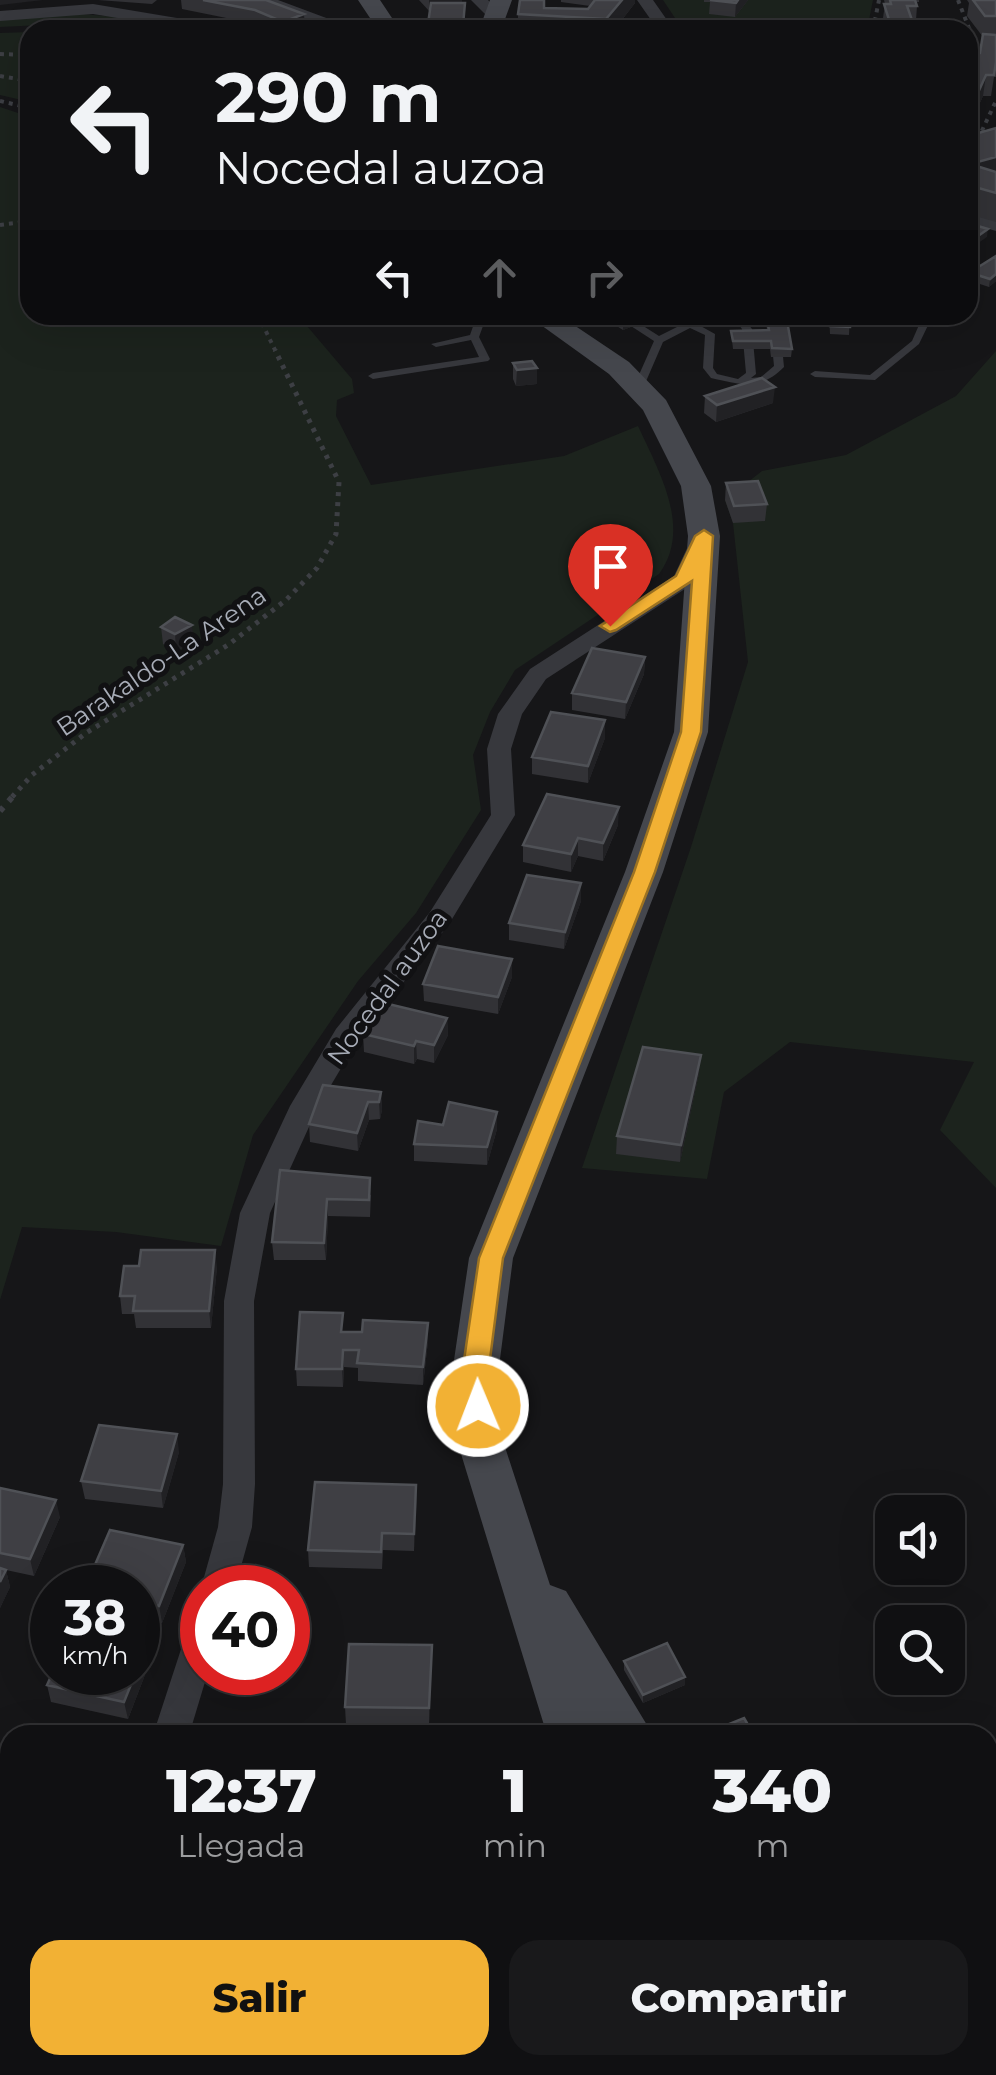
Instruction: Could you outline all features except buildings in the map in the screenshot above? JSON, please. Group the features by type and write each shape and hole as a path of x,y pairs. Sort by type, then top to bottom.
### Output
{"street":[{"path":"263,0 321,19"},
{"path":"0,16 159,10 189,20"},
{"path":"557,325 596,350 639,386 656,406 696,486 704,536 691,732 644,872 491,1258 476,1367 481,1444 570,1725"},
{"name":"Nocedal auzoa","path":"224,1565 235,1526 239,1484 239,1301 255,1213 304,1106 346,1036 440,918 502,815 499,748 510,714 538,674 684,580 704,536"},
{"path":"514,1549 621,1725"},
{"path":"174,1725 184,1695"}],"lane":[{"path":"373,376 485,359 474,338 479,325"},
{"path":"634,325 659,340"},
{"path":"639,386 659,340 687,325"},
{"path":"691,325 710,334 708,368 728,386 764,380 779,367 775,325"},
{"path":"740,382 751,374 744,325"},
{"path":"816,374 872,378 916,342 921,325"},
{"path":"436,344 474,338"}],"path":[{"path":"978,141 996,101"},
{"name":"Barakaldo-La Arena","path":"0,810 32,775 86,732 228,645 286,600 317,568 336,534 339,482 263,325"}],"shaded area":[{"path":"663,0 873,0 869,20 676,20"},
{"path":"69,13 143,20 20,20 20,26 0,27 0,20"},
{"path":"20,32 20,100 0,95 0,33"},
{"path":"0,107 20,114 20,325 307,325 352,379 354,393 337,400 336,416 371,485 564,456 638,426 669,499 673,538 659,574 515,670 490,712 473,755 481,810 416,913 358,981 253,1135 221,1246 116,1232 22,1227 0,1300"},
{"path":"996,351 996,1188 940,1130 974,1062 790,1042 724,1092 707,1179 582,1168 691,847 748,662 733,523 725,500 762,471 846,455 956,396"}],"route":[{"path":"478,1406 476,1367 491,1258 644,872 691,732 704,536 684,580 610,626"}]}
